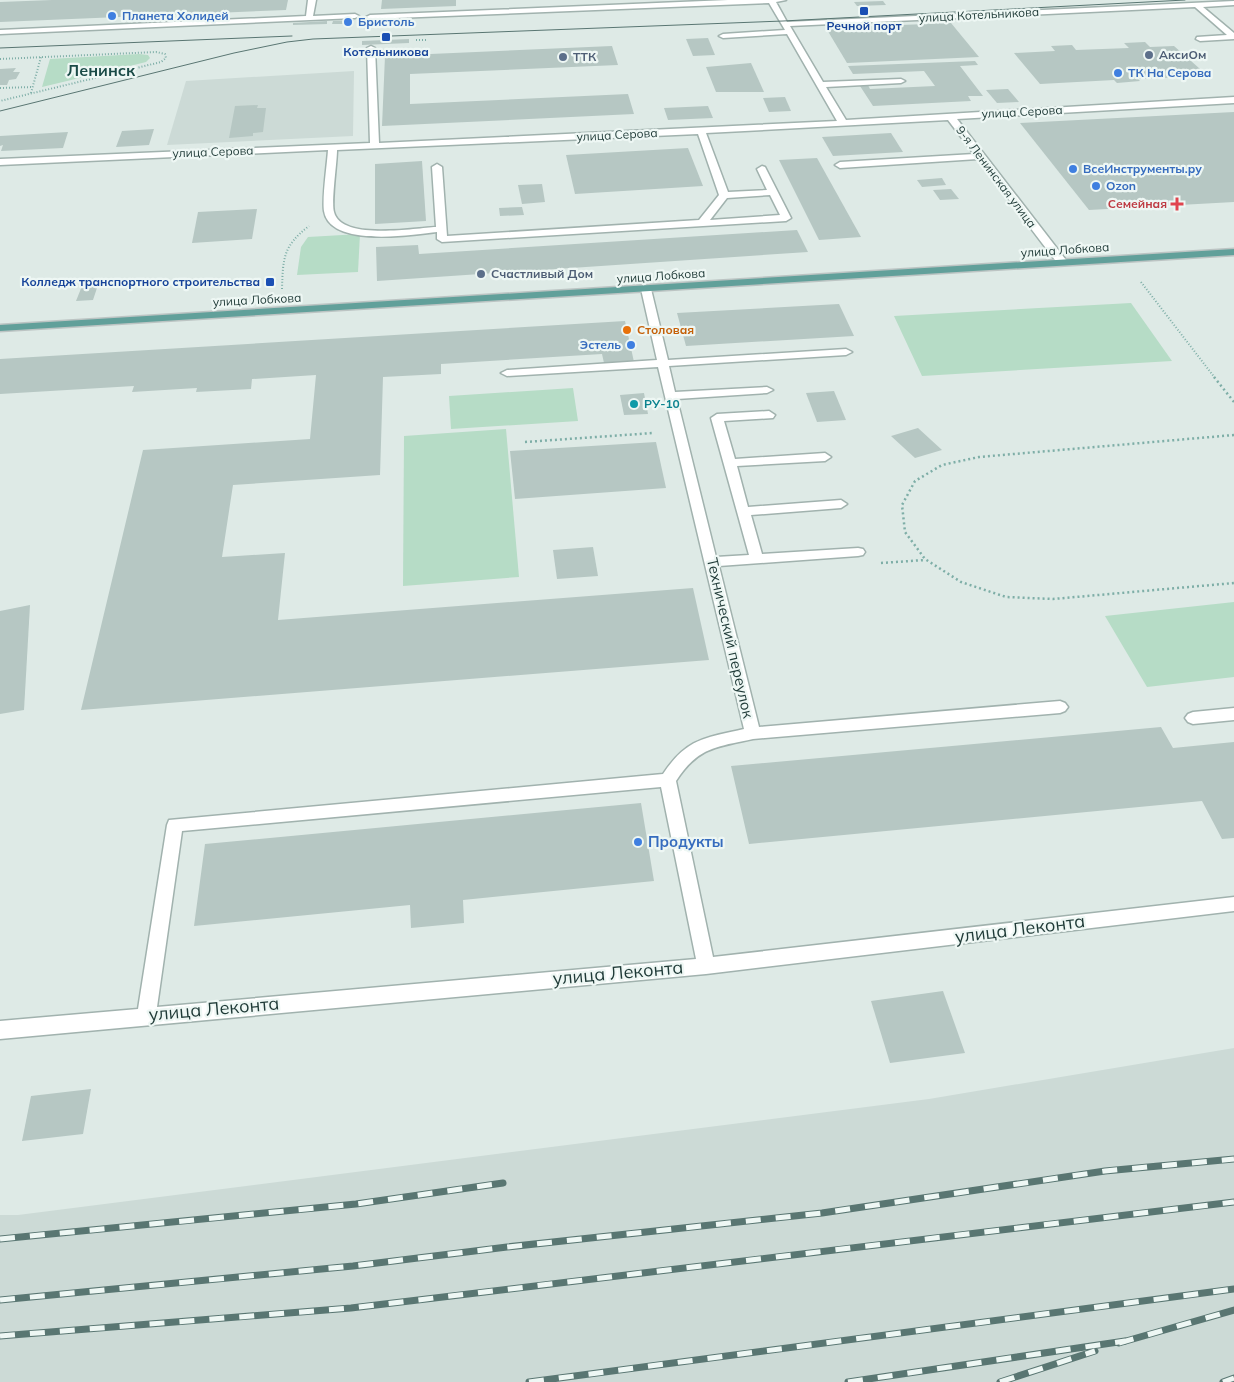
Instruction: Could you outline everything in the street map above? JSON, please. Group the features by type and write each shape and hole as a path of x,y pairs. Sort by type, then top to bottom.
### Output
{"main road":[{"name":"улица Лобкова","path":"0,328 1234,252"}],"street":[{"path":"309,18 312,0"},
{"path":"771,0 843,123"},
{"path":"370,17 782,0"},
{"name":"улица Котельникова","path":"785,24 1234,3"},
{"path":"1197,4 1234,37"},
{"path":"0,32 355,16"},
{"path":"723,36 789,32"},
{"path":"1200,39 1234,37"},
{"path":"371,48 376,146"},
{"path":"821,85 901,81"},
{"name":"улица Серова","path":"0,162 207,151 333,148 701,131 1234,100"},
{"name":"9-я Ленинская улица","path":"950,116 1062,262"},
{"path":"701,131 724,195"},
{"path":"333,148 329,212 338,224 357,231 376,234 442,229"},
{"path":"840,164 980,156"},
{"path":"437,167 442,239 786,218 762,169"},
{"path":"702,223 724,195 773,192"},
{"name":"Технический переулок","path":"646,289 678,432 712,562 753,733 703,744 681,760 668,780"},
{"path":"507,373 846,352"},
{"path":"670,396 767,390"},
{"path":"757,560 717,418 770,415"},
{"path":"730,463 825,457"},
{"path":"744,511 841,504"},
{"path":"712,562 858,552"},
{"path":"753,733 1060,707"},
{"path":"1193,718 1234,714"},
{"path":"146,1016 175,825 668,780 706,966"},
{"name":"улица Леконта","path":"0,1030 706,966 1234,904"}],"path":[{"path":"0,59 156,52 165,54 166,58 161,62 0,101"},
{"path":"31,93 41,57"},
{"path":"0,88 33,87"},
{"path":"282,290 285,248 298,234 329,212"},
{"path":"1136,275 1234,402"},
{"path":"525,442 678,432"},
{"path":"1234,434 979,457 942,464 915,481 902,504 905,532 925,560 961,582 1006,597 1053,599 1234,583"},
{"path":"879,563 925,560"}],"shaded area":[{"path":"354,71 353,136 167,145 186,81"},
{"path":"1234,1048 1234,1382 0,1382 0,1215 18,1215 929,1099"}],"green space":[{"path":"148,55 150,58 146,62 42,87 50,59"},
{"path":"360,234 358,272 297,275 301,247 308,237"},
{"path":"1131,303 1172,361 922,376 894,316"},
{"path":"573,388 578,421 451,429 449,396"},
{"path":"506,429 519,577 403,586 404,436"},
{"path":"1234,602 1234,677 1147,687 1105,616"}],"building":[{"path":"52,0 288,0 286,10 0,22 0,2"},
{"path":"382,0 456,0 456,6 381,9"},
{"path":"883,1 886,5 857,6 854,2"},
{"path":"354,20 353,24 332,24 333,21"},
{"path":"327,21 327,24 293,25 293,23"},
{"path":"951,23 979,57 847,63 826,28"},
{"path":"708,38 715,55 693,56 686,39"},
{"path":"409,39 409,43 362,45 362,41"},
{"path":"1145,42 1150,47 1174,46 1208,76 1138,79 1140,81 1117,83 1114,80 1040,84 1014,53 1055,51 1051,46 1072,45 1076,50 1129,48 1124,43"},
{"path":"612,46 618,65 410,74 410,104 628,94 634,114 382,126 385,56"},
{"path":"975,61 978,65 960,66 983,96 968,96 971,101 873,106 860,86 868,85 870,89 935,86 924,71 853,74 848,66"},
{"path":"751,63 764,92 716,92 706,67"},
{"path":"16,68 13,72 20,72 16,79 9,80 7,85 0,85 0,69"},
{"path":"1008,89 1019,102 997,103 986,90"},
{"path":"785,97 791,111 769,112 763,98"},
{"path":"258,105 257,108 266,108 263,132 253,133 253,136 229,138 235,106"},
{"path":"708,106 713,118 668,120 664,108"},
{"path":"1234,112 1234,202 1089,210 1020,123"},
{"path":"154,129 149,145 116,147 122,131"},
{"path":"68,132 63,148 1,151 3,145 0,146 0,136"},
{"path":"891,133 903,152 833,156 822,137"},
{"path":"688,148 703,186 575,194 566,155"},
{"path":"817,158 861,237 819,240 779,160"},
{"path":"422,161 426,221 375,224 375,164"},
{"path":"942,178 946,185 922,187 917,180"},
{"path":"542,184 545,202 522,204 518,185"},
{"path":"951,189 959,199 940,200 933,190"},
{"path":"522,207 524,215 500,216 499,208"},
{"path":"257,209 252,239 192,243 198,212"},
{"path":"797,230 808,252 377,281 376,247 418,245 419,254"},
{"path":"98,285 93,300 76,301 82,286"},
{"path":"839,304 854,336 686,346 677,313"},
{"path":"625,321 634,362 604,363 602,354 441,364 441,374 383,377 380,475 233,485 222,557 285,553 278,620 693,588 709,660 81,710 143,450 310,439 316,375 252,379 251,389 196,392 197,388 132,392 134,386 0,394 0,359"},
{"path":"834,391 846,420 817,422 806,393"},
{"name":"РУ-10","path":"644,393 648,414 624,415 620,395"},
{"path":"918,428 942,450 915,458 891,436"},
{"path":"656,442 666,488 515,499 510,451"},
{"path":"593,547 598,576 557,579 553,550"},
{"path":"30,605 24,710 0,714 0,611"},
{"path":"1161,727 1173,748 1234,742 1234,838 1222,839 1202,801 749,844 731,766"},
{"path":"641,803 654,881 463,900 464,923 411,928 410,905 194,926 205,844"},
{"path":"943,991 965,1053 890,1063 871,1001"},
{"path":"91,1089 83,1134 22,1141 31,1096"}],"tram line":[{"path":"0,111 234,53 287,42 313,39 783,21 1185,0"},
{"path":"0,48 292,36"}],"railway":[{"path":"0,1300 353,1266 507,1247 822,1213 1105,1171 1234,1159"},
{"path":"0,1239 356,1204 503,1183"},
{"path":"0,1336 351,1308 1234,1202"},
{"path":"529,1382 1234,1289"},
{"path":"1119,1343 1234,1310"},
{"path":"848,1382 1125,1341"},
{"path":"1000,1382 1095,1351"},
{"path":"1223,1382 1234,1378"}],"place":[{"name":"Речной порт","path":"864,11"},
{"name":"Планета Холидей","path":"112,16"},
{"name":"Бристоль","path":"348,22"},
{"name":"Котельникова","path":"386,37"},
{"name":"АксиОм","path":"1149,55"},
{"name":"ТТК","path":"563,57"},
{"name":"ТК На Серова","path":"1118,73"},
{"name":"ВсеИнструменты.ру","path":"1073,169"},
{"name":"Ozon","path":"1096,186"},
{"name":"Семейная","path":"1177,204"},
{"name":"Счастливый Дом","path":"481,274"},
{"name":"Колледж транспортного строительства","path":"270,282"},
{"name":"Столовая","path":"627,330"},
{"name":"Эстель","path":"631,345"},
{"name":"РУ-10","path":"634,404"},
{"name":"Продукты","path":"638,842"}],"district":[{"name":"Ленинск","path":"101,70"}]}
